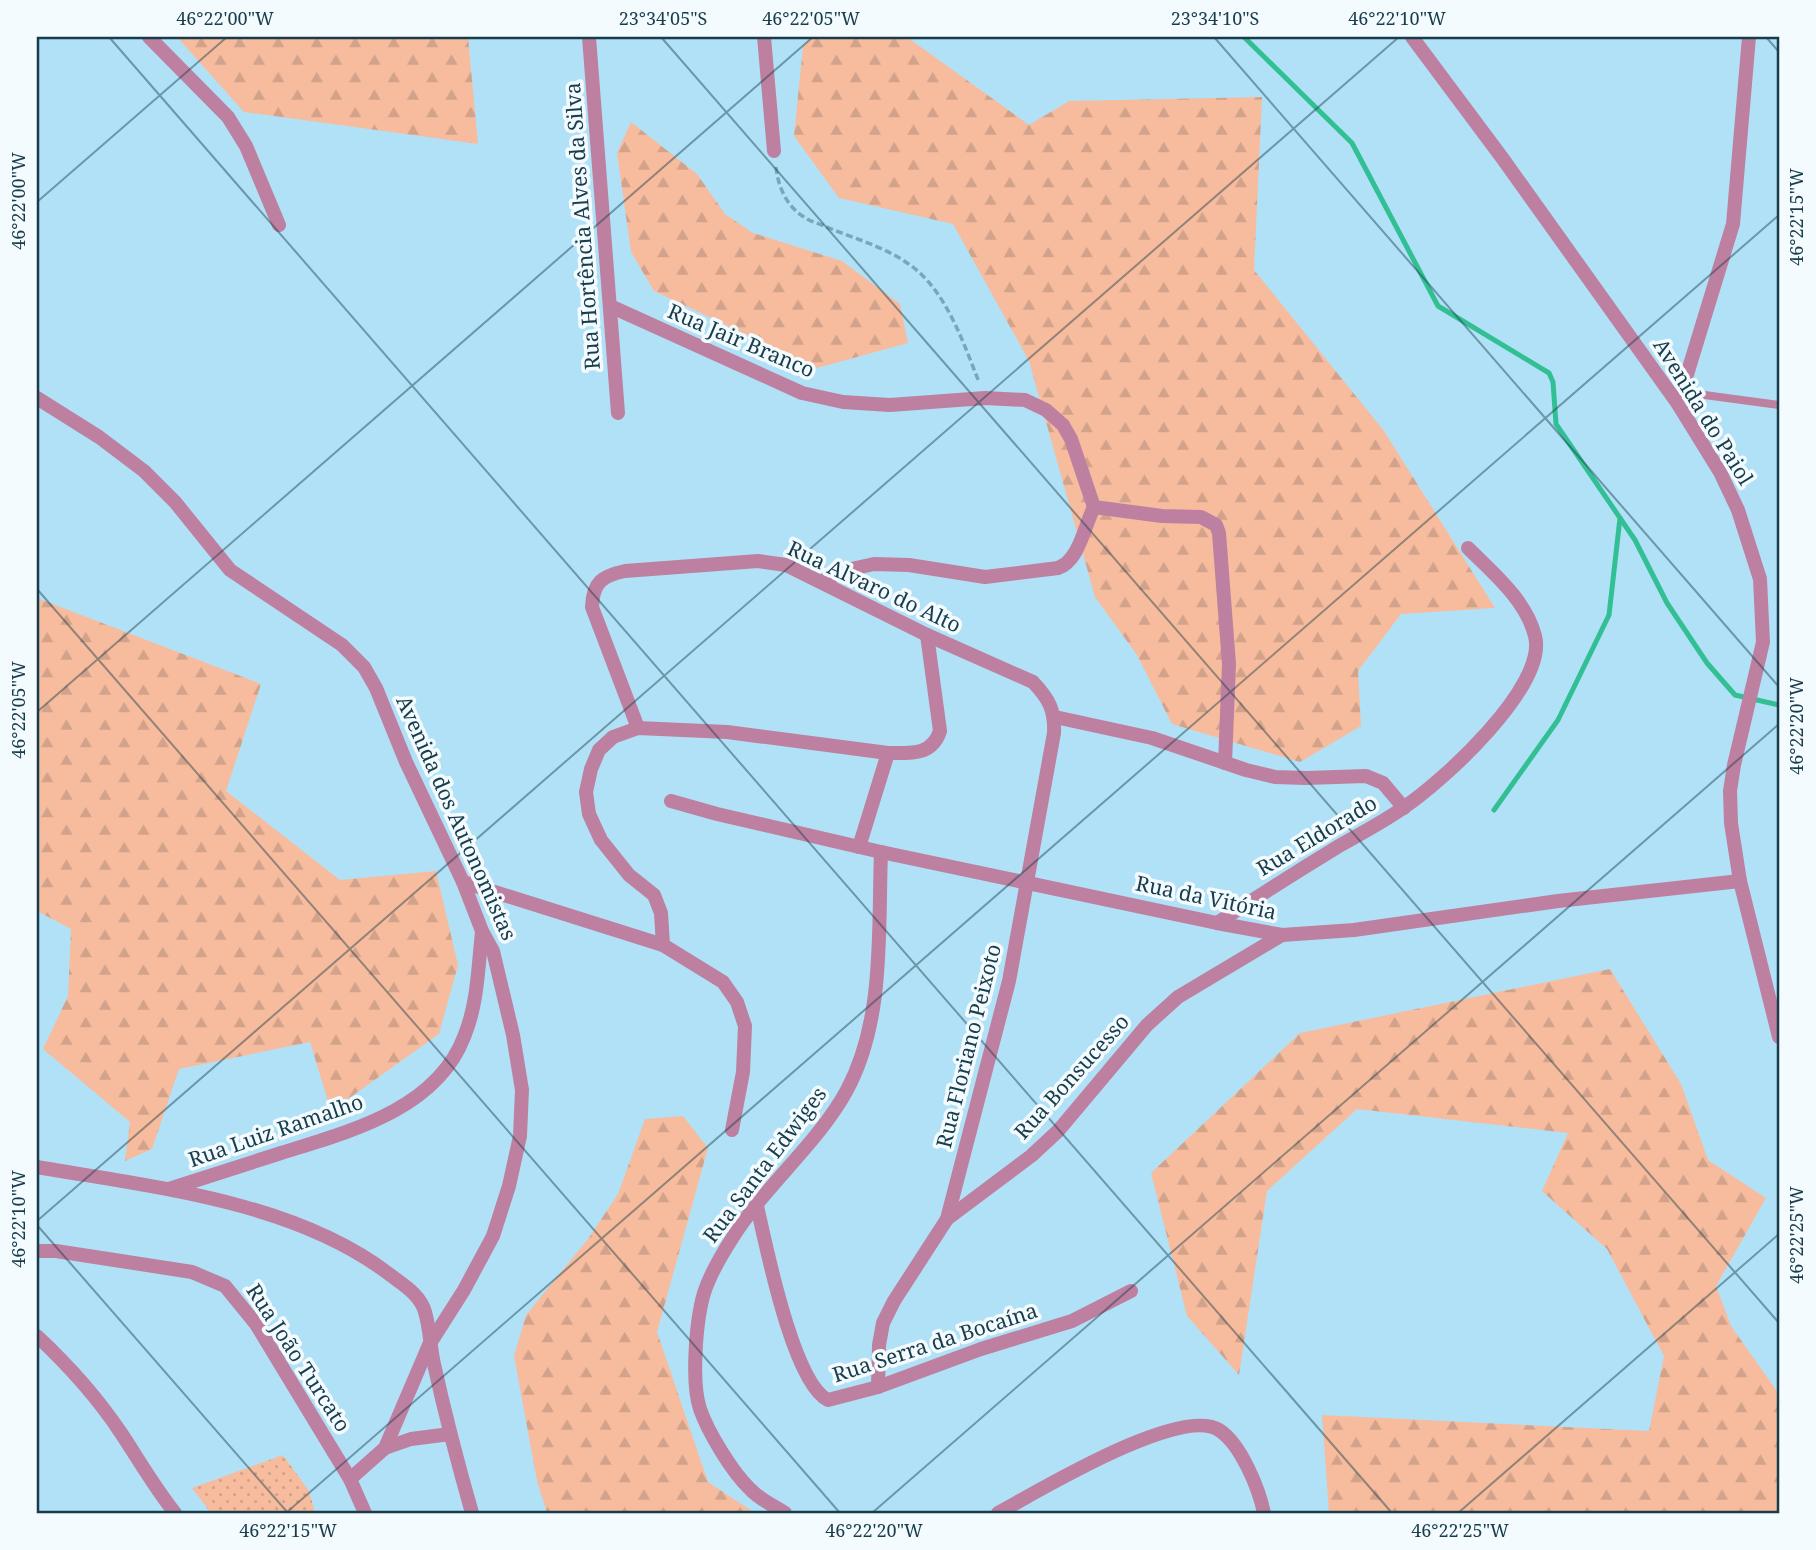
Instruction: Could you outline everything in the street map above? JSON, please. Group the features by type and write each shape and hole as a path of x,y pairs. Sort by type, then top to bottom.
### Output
{"street":[{"path":"149,37 228,117 251,156 279,225"},
{"name":"Rua Hortência Alves da Silva","path":"589,37 618,413"},
{"path":"764,37 774,151"},
{"name":"Avenida do Paiol","path":"1412,37 1680,398 1738,510 1760,579 1763,642 1740,733 1730,791 1731,823 1740,881 1779,1033"},
{"path":"1680,398 1733,224 1749,37"},
{"name":"Rua Jair Branco","path":"610,306 802,393 844,402 890,405 985,398 1025,400 1046,410 1063,425 1071,439 1094,508"},
{"name":"Avenida dos Autonomistas","path":"37,398 99,437 144,471 175,502 230,570 342,645 364,667 376,688 406,762 493,951 513,1035 522,1090 520,1136 509,1186 493,1236 464,1290 429,1345 385,1448"},
{"path":"821,582 842,570 874,564 909,565 977,577 1058,568 1070,562 1094,508 1163,516 1201,517 1216,525 1219,533 1229,664 1224,763"},
{"name":"Rua Eldorado","path":"1217,923 1404,808 1469,754 1519,692 1533,665 1536,638 1527,616 1507,588 1468,548"},
{"name":"Rua Alvaro do Alto","path":"638,728 592,607 592,594 598,582 612,573 625,570 758,561 786,565 927,635 1033,682 1046,696 1055,717"},
{"path":"663,945 661,913 654,895 629,874 601,840 589,814 586,792 599,750 613,737 638,728 727,732 888,753 920,753 937,740 940,731 927,635"},
{"path":"1028,883 1055,717 1152,738 1275,777 1366,776 1383,783 1404,808"},
{"path":"859,847 888,753"},
{"name":"Rua da Vitória","path":"671,801 881,852 1282,935 1354,930 1558,901 1740,881"},
{"name":"Rua Santa Edwiges","path":"785,1513 750,1490 719,1448 699,1407 695,1359 704,1293 734,1235 846,1091 861,1058 874,1003 881,852"},
{"path":"463,882 663,945 723,982 737,1002 745,1026 743,1072 732,1129"},
{"name":"Rua Floriano Peixoto","path":"947,1219 1009,981 1028,883"},
{"name":"Rua Luiz Ramalho","path":"168,1190 363,1126 395,1110 429,1086 463,1040 474,1007 482,931"},
{"name":"Rua Bonsucesso","path":"878,1387 883,1323 894,1301 947,1219 1031,1156 1058,1131 1146,1025 1178,997 1282,935"},
{"name":"Rua Luiz Ramalho","path":"37,1167 168,1190 266,1213 314,1230 374,1263 417,1296 425,1311 429,1345"},
{"name":"Rua Serra da Bocaína","path":"757,1206 775,1284 802,1365 818,1393 828,1400 878,1387 981,1349 1072,1321 1131,1291"},
{"name":"Rua João Turcato","path":"37,1251 56,1251 192,1272 225,1286 256,1324 350,1479 365,1513"},
{"path":"37,1336 84,1384 120,1431 175,1513"},
{"path":"429,1345 472,1513"},
{"path":"998,1513 1118,1448 1188,1426 1204,1425 1218,1429 1229,1439 1250,1472 1264,1513"},
{"path":"350,1479 385,1448 411,1439 450,1434"}],"lane":[{"path":"1680,398 1779,405"}],"path":[{"path":"774,151 778,184 790,204 803,217 899,257 924,277 940,298 985,398"}],"green space":[{"path":"177,37 468,37 478,144 244,112"},
{"path":"812,37 907,37 1029,125 1069,101 1262,97 1254,270 1384,431 1495,608 1401,614 1358,671 1361,726 1300,762 1172,724 1137,655 1095,597 1029,361 953,224 839,198 794,136 803,46"},
{"path":"631,122 697,174 725,214 753,233 842,261 900,304 908,343 817,368 654,291 631,252 617,153"},
{"path":"37,598 261,684 226,791 340,880 436,871 458,965 439,1034 331,1111 310,1042 179,1069 152,1149 125,1161 130,1122 43,1049 68,996 71,929 37,911"},
{"path":"1610,969 1681,1084 1708,1160 1766,1198 1716,1286 1731,1326 1779,1394 1779,1513 1329,1513 1322,1415 1649,1431 1664,1356 1607,1249 1542,1191 1568,1133 1357,1109 1267,1191 1239,1375 1187,1316 1151,1173 1300,1033"},
{"path":"683,1116 708,1148 657,1332 708,1482 755,1513 547,1513 537,1481 514,1356 526,1315 588,1239 618,1194 645,1119"},
{"path":"283,1455 309,1491 315,1513 211,1513 192,1488"}],"waterway":[{"path":"1244,37 1352,143 1438,306 1549,373 1553,382 1556,424 1635,540 1667,603 1707,663 1735,695 1779,705"},
{"path":"1494,810 1558,720 1609,615 1620,518"}]}
